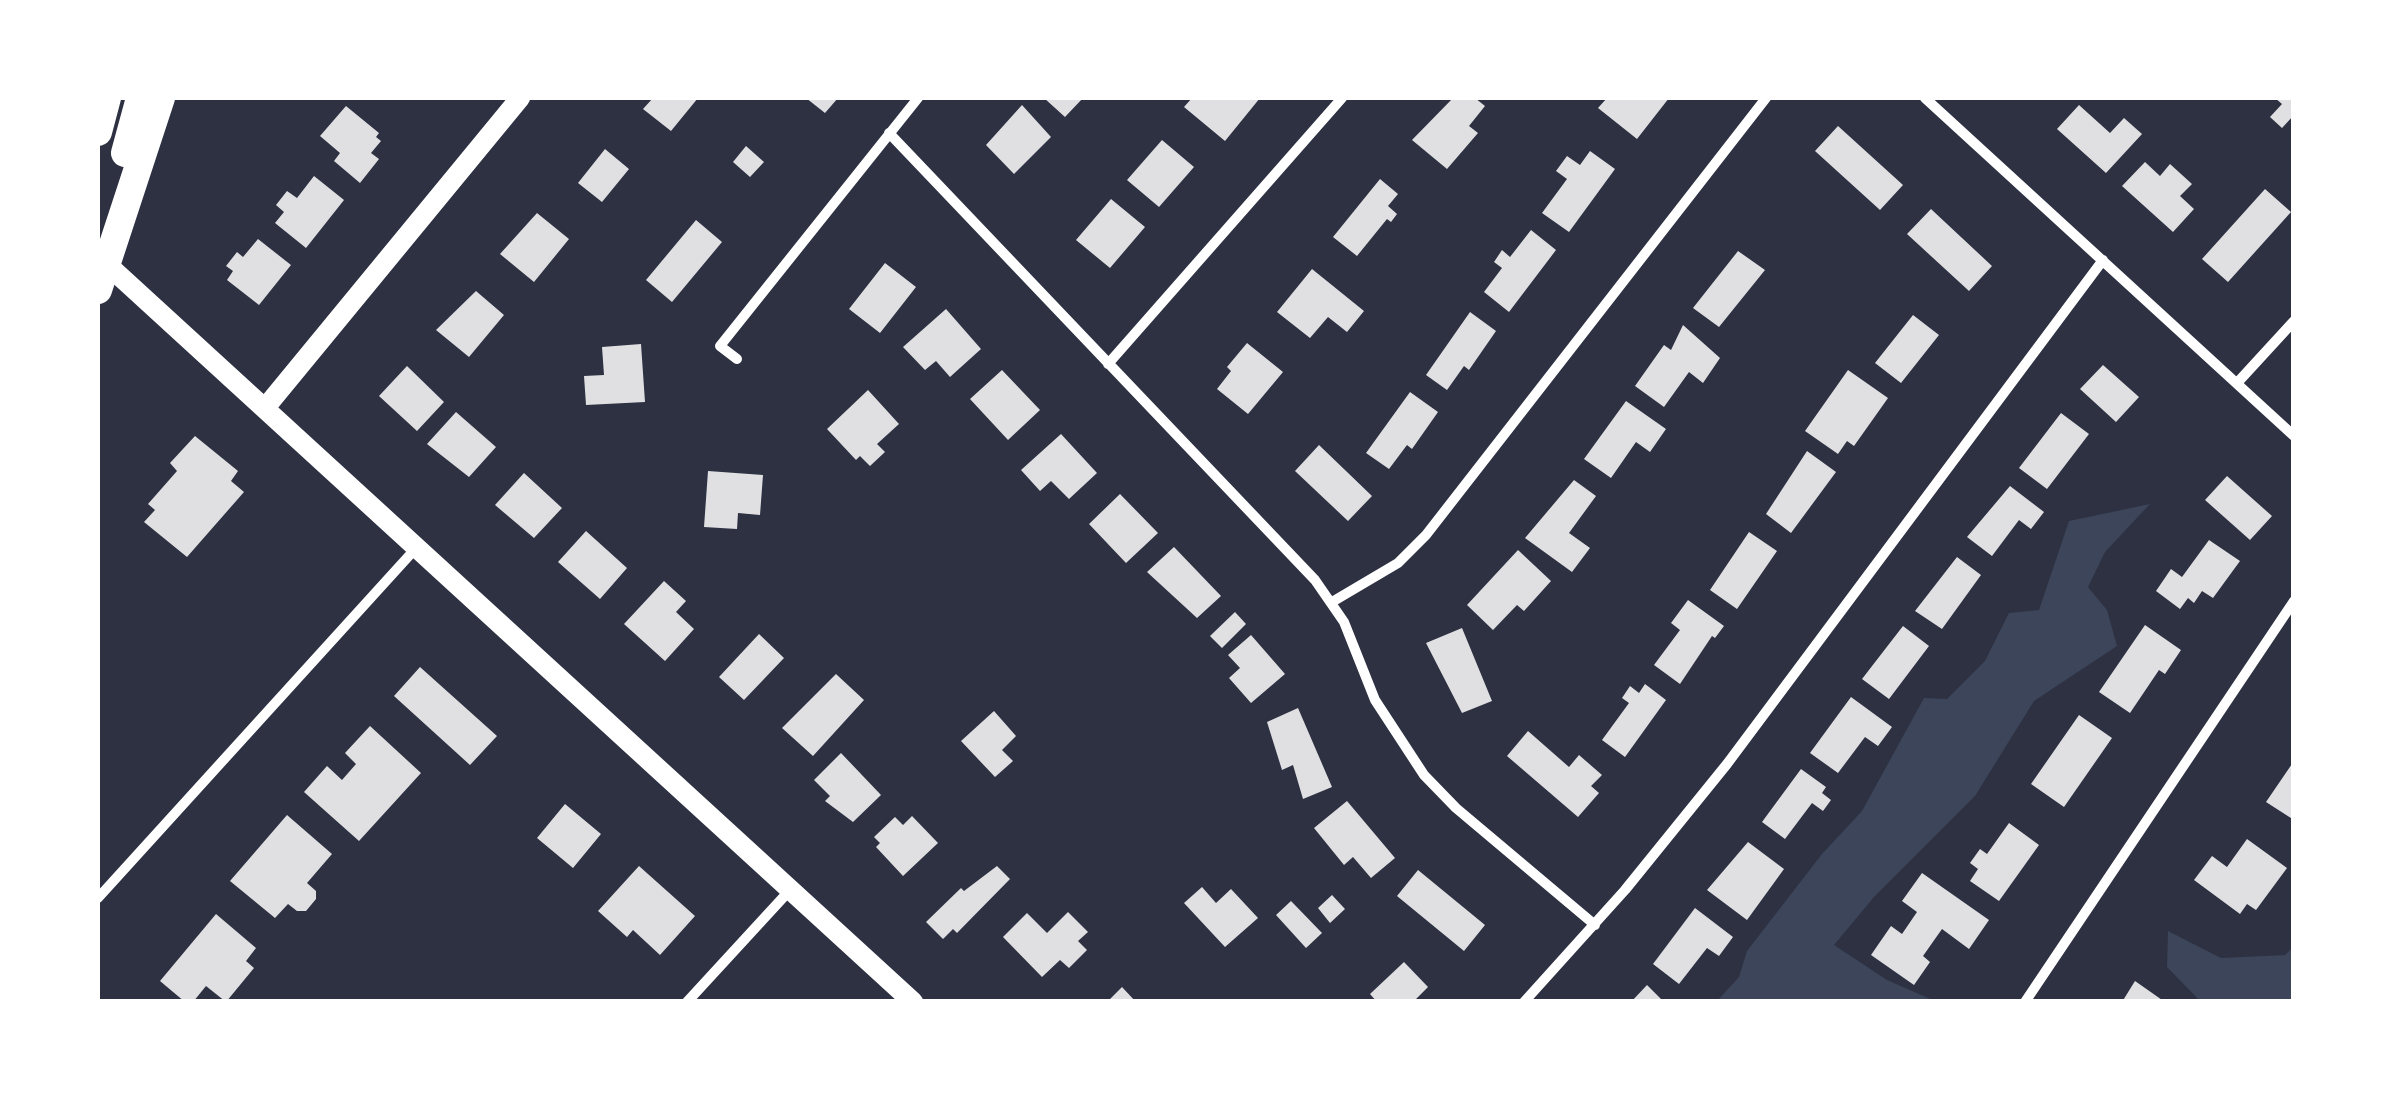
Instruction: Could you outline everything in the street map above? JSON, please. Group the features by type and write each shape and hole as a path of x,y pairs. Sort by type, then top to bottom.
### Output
{"highway":[{"path":"98,132 107,98"},
{"path":"98,253 140,98"},
{"path":"98,290 161,98"}],"main road":[{"path":"266,408 520,98"},
{"path":"98,253 912,1002"}],"street":[{"path":"737,360 720,346 918,98"},
{"path":"1108,364 1342,98"},
{"path":"1332,602 1398,563 1426,535 1766,98"},
{"path":"1925,98 2294,436"},
{"path":"889,133 1332,602 1376,700 1424,775 1456,808 1594,925"},
{"path":"1524,1002 1594,925 1727,764 2102,260"},
{"path":"2238,382 2294,322"},
{"path":"98,898 418,546"},
{"path":"2025,1002 2294,601"},
{"path":"688,1002 790,890"}],"shaded area":[{"path":"2150,504 2105,552 2088,587 2107,610 2117,646 2034,701 1975,796 1874,897 1834,945 1887,980 1935,1001 1717,1001 1739,977 1747,951 1822,854 1862,811 1924,698 1947,699 1985,661 2009,613 2039,610 2069,521"},
{"path":"2168,931 2221,958 2285,955 2293,947 2293,1001 2200,1001 2167,967"}],"building":[{"path":"653,98 698,98 671,131 643,109"},
{"path":"806,98 838,98 825,113"},
{"path":"1044,98 1083,98 1065,117"},
{"path":"1192,98 1260,98 1225,141 1184,107"},
{"path":"1453,98 1475,98 1485,106 1469,126 1478,133 1447,169 1412,140"},
{"path":"1607,98 1669,98 1637,139 1598,108"},
{"path":"2275,98 2294,98 2294,115 2282,128 2270,117 2282,104"},
{"path":"1022,105 1051,137 1014,174 986,145"},
{"path":"2079,105 2110,133 2124,118 2142,134 2106,173 2057,129"},
{"path":"346,106 379,133 376,137 381,141 371,153 379,159 360,183 334,161 340,153 320,136"},
{"path":"1838,126 1903,185 1880,210 1815,151"},
{"path":"1162,140 1194,167 1159,207 1127,180"},
{"path":"746,146 764,162 750,177 733,162"},
{"path":"605,149 629,169 602,202 578,183"},
{"path":"1590,151 1615,169 1569,232 1542,213 1567,179 1556,171 1567,156 1580,165"},
{"path":"2145,162 2160,176 2170,164 2192,184 2180,196 2194,209 2173,232 2122,186"},
{"path":"314,176 344,200 306,248 275,223 284,212 276,205 287,191 297,198"},
{"path":"1380,179 1398,194 1388,206 1397,214 1391,222 1387,219 1357,256 1333,237"},
{"path":"2265,189 2291,212 2228,282 2202,259"},
{"path":"1111,199 1145,227 1110,268 1076,240"},
{"path":"1931,209 1992,266 1969,291 1907,234"},
{"path":"537,213 569,239 534,282 500,254"},
{"path":"696,220 722,242 672,302 646,280"},
{"path":"1531,230 1556,250 1509,312 1484,292 1502,268 1494,262 1502,250 1510,257"},
{"path":"258,239 291,265 259,305 227,280 233,271 226,266 237,252 243,257"},
{"path":"1738,251 1765,270 1719,327 1693,308"},
{"path":"885,263 916,287 880,333 849,309"},
{"path":"1312,269 1364,311 1347,332 1328,317 1310,338 1277,312"},
{"path":"476,291 504,315 469,357 436,330"},
{"path":"946,309 981,349 950,377 936,361 925,370 903,347"},
{"path":"1470,312 1496,331 1469,370 1464,366 1447,390 1426,375"},
{"path":"1913,315 1939,335 1901,383 1875,363"},
{"path":"1683,325 1720,358 1703,383 1689,372 1664,407 1635,386 1664,345 1671,350"},
{"path":"1247,343 1283,372 1248,414 1217,389 1231,371 1227,367"},
{"path":"641,344 645,402 586,405 584,376 604,375 602,347"},
{"path":"2103,365 2139,397 2116,422 2080,389"},
{"path":"407,366 444,402 417,431 379,396"},
{"path":"1002,370 1040,410 1008,440 970,399"},
{"path":"1848,370 1888,398 1854,446 1847,441 1838,454 1805,431"},
{"path":"868,390 899,424 877,444 885,452 870,466 860,456 856,460 827,429"},
{"path":"1410,392 1438,412 1412,449 1407,445 1389,469 1366,453"},
{"path":"1626,401 1666,429 1650,452 1636,442 1611,478 1584,459"},
{"path":"456,412 496,447 469,477 427,444"},
{"path":"2061,413 2089,434 2047,489 2019,468"},
{"path":"1061,434 1097,473 1069,499 1051,481 1040,491 1021,470"},
{"path":"195,436 238,471 231,481 244,492 187,557 144,522 155,510 148,504 177,471 170,463"},
{"path":"1319,445 1372,496 1348,521 1295,471"},
{"path":"1807,451 1836,472 1791,533 1766,514"},
{"path":"708,471 763,475 760,515 738,513 737,529 704,527"},
{"path":"524,473 562,508 534,538 495,505"},
{"path":"2227,476 2272,516 2250,540 2205,500"},
{"path":"1574,480 1596,496 1569,533 1590,548 1572,572 1525,538"},
{"path":"2010,486 2044,512 2031,529 2019,520 1992,556 1967,537"},
{"path":"1120,494 1158,533 1126,563 1089,524"},
{"path":"586,531 627,568 600,599 558,562"},
{"path":"1749,532 1777,551 1737,609 1710,590"},
{"path":"2209,540 2240,561 2213,598 2202,591 2194,603 2188,598 2180,609 2156,591 2171,569 2182,577"},
{"path":"1174,547 1221,596 1197,618 1147,572"},
{"path":"1518,550 1551,581 1524,611 1517,605 1493,630 1467,605"},
{"path":"1957,557 1981,575 1942,629 1915,611"},
{"path":"664,581 686,601 676,612 694,629 665,661 624,624"},
{"path":"1688,600 1724,626 1715,638 1712,636 1680,684 1654,665 1680,630 1671,623"},
{"path":"1235,612 1246,624 1222,648 1210,636"},
{"path":"2145,625 2181,650 2165,674 2159,670 2130,713 2099,692"},
{"path":"1903,626 1929,646 1889,699 1862,679"},
{"path":"1462,628 1492,701 1462,713 1426,643"},
{"path":"759,634 784,658 744,700 719,677"},
{"path":"1251,635 1285,674 1251,703 1229,678 1240,668 1228,655"},
{"path":"420,667 497,736 470,765 394,696"},
{"path":"836,674 864,700 813,756 782,728"},
{"path":"1645,684 1666,700 1625,757 1602,740 1629,703 1622,698 1630,686 1639,693"},
{"path":"1851,697 1892,727 1878,746 1865,737 1838,773 1810,753"},
{"path":"1298,708 1332,787 1303,799 1293,765 1282,770 1267,722"},
{"path":"994,711 1016,736 1002,750 1013,761 995,777 961,741"},
{"path":"2079,715 2112,738 2064,807 2031,784"},
{"path":"370,726 421,773 359,841 304,792 327,766 342,780 356,764 345,753"},
{"path":"1528,731 1569,767 1579,755 1602,775 1591,786 1599,793 1578,817 1507,756"},
{"path":"841,753 881,795 853,822 825,801 830,796 814,780"},
{"path":"2294,761 2294,820 2266,802"},
{"path":"1801,769 1826,787 1822,793 1831,800 1823,811 1812,803 1785,839 1762,822"},
{"path":"1347,801 1395,858 1371,878 1353,857 1344,865 1314,828"},
{"path":"565,804 601,834 573,868 537,838"},
{"path":"287,815 332,854 307,883 316,891 316,899 306,911 297,911 288,904 275,918 230,881"},
{"path":"912,816 938,843 903,876 876,847 880,843 874,837 895,817 903,825"},
{"path":"2009,823 2039,845 1999,901 1970,881 1978,869 1970,863 1980,849 1987,854"},
{"path":"2247,839 2287,868 2256,910 2247,904 2240,914 2194,880 2212,856 2227,867"},
{"path":"1748,842 1784,869 1747,920 1707,890"},
{"path":"639,866 695,916 660,955 633,930 627,937 598,911"},
{"path":"997,866 1010,879 957,933 953,929 943,939 926,922 961,888 964,891"},
{"path":"1418,870 1485,925 1464,951 1397,896"},
{"path":"1922,873 1989,920 1969,949 1942,929 1923,956 1930,962 1914,985 1871,955 1891,926 1902,934 1917,912 1902,901"},
{"path":"1202,887 1216,903 1231,889 1258,918 1225,947 1184,903"},
{"path":"1332,895 1345,909 1330,923 1318,908"},
{"path":"1291,901 1322,933 1306,948 1276,915"},
{"path":"1695,908 1733,937 1719,956 1707,948 1679,984 1653,964"},
{"path":"1068,912 1088,932 1078,941 1087,950 1069,968 1060,960 1042,977 1003,937 1027,913 1047,933"},
{"path":"216,914 256,948 246,961 254,968 226,1002 206,986 193,1002 185,1002 160,981"},
{"path":"1404,962 1428,987 1413,1002 1377,1002 1370,994"},
{"path":"2135,981 2165,1002 2122,1002"},
{"path":"1647,985 1664,1002 1631,1002"},
{"path":"1122,987 1136,1002 1107,1002"}]}
